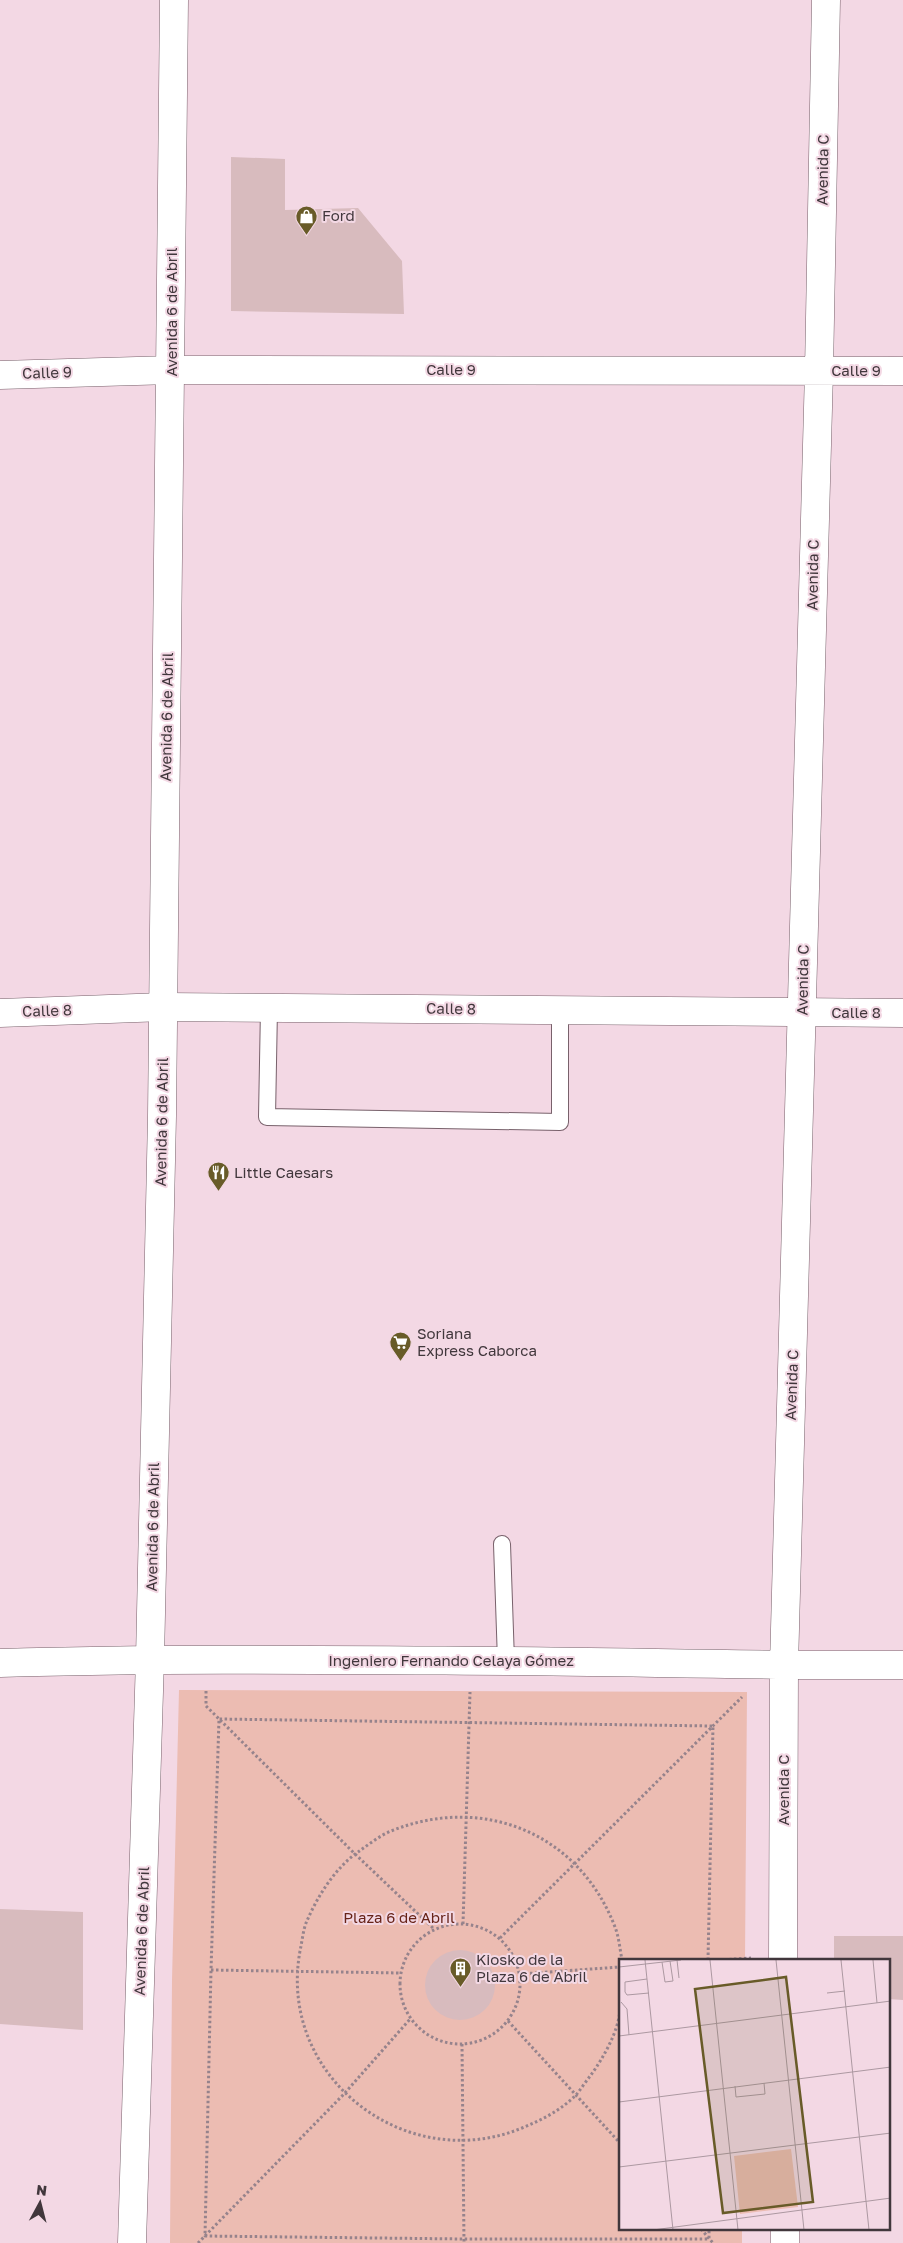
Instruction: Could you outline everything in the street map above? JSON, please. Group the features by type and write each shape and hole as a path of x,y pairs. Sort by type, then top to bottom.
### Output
{"street":[{"name":"Avenida 6 de Abril","path":"132,2243 150,1659 164,1007 174,0"},
{"name":"Avenida C","path":"783,1959 784,1666 819,371 826,0"},
{"name":"Calle 9","path":"0,375 171,370 903,371"},
{"name":"Calle 8","path":"0,1012 164,1007 903,1013"},
{"name":"Ingeniero Fernando Celaya Gómez","path":"0,1663 150,1659 506,1661 784,1666 903,1665"},
{"path":"785,2230 785,2243"}],"lane":[{"path":"269,1008 267,1117 560,1122 560,1010"},
{"path":"502,1544 506,1661"}],"path":[{"path":"463,1924 472,1662"},
{"path":"500,1938 747,1692"},
{"path":"206,1706 354,1854 434,1929"},
{"path":"219,1719 713,1726"},
{"path":"205,2236 219,1719"},
{"path":"708,1959 713,1726"},
{"path":"619,2012 604,2057 576,2094 543,2120 505,2136 463,2142 419,2137 378,2120 344,2094 316,2056 300,2013 297,1971 306,1924 325,1886 354,1854 388,1832 426,1819 466,1816 506,1822 543,1838 575,1863 600,1894 616,1929 622,1959"},
{"path":"463,1924 476,1926 500,1938 509,1949 520,1974 520,1991 516,2007 508,2021 495,2033 480,2041 462,2044 442,2042 424,2033 411,2018 401,1997 401,1973 405,1959 412,1947 434,1929 463,1924"},
{"path":"520,1974 619,1967"},
{"path":"211,1970 401,1973"},
{"path":"198,2243 344,2094 411,2018"},
{"path":"508,2021 619,2142"},
{"path":"462,2044 464,2241"},
{"path":"701,2230 713,2243"},
{"path":"709,2230 709,2239"},
{"path":"205,2236 464,2241 709,2239"}],"green space":[{"name":"Plaza 6 de Abril","path":"179,1690 747,1692 745,1959 619,1959 619,2230 742,2230 742,2243 170,2243 172,1980"}],"building":[{"name":"Ford","path":"231,157 285,159 285,210 358,208 402,261 404,314 231,311"},
{"path":"0,1909 83,1912 83,2030 0,2024"},
{"path":"834,1936 903,1936 903,2000 890,1999 890,1959 834,1959"},
{"name":"Kiosko de la Plaza 6 de Abril","path":"453,1950 467,1950 480,1956 489,1965 495,1978 493,1998 485,2010 467,2020 453,2020 440,2014 431,2005 425,1992 425,1978 431,1965 440,1956"}],"place":[{"name":"Ford","path":"306,235"},
{"name":"Little Caesars","path":"218,1192"},
{"name":"Soriana Express Caborca","path":"401,1362"},
{"name":"Kiosko de la Plaza 6 de Abril","path":"460,1988"}]}
